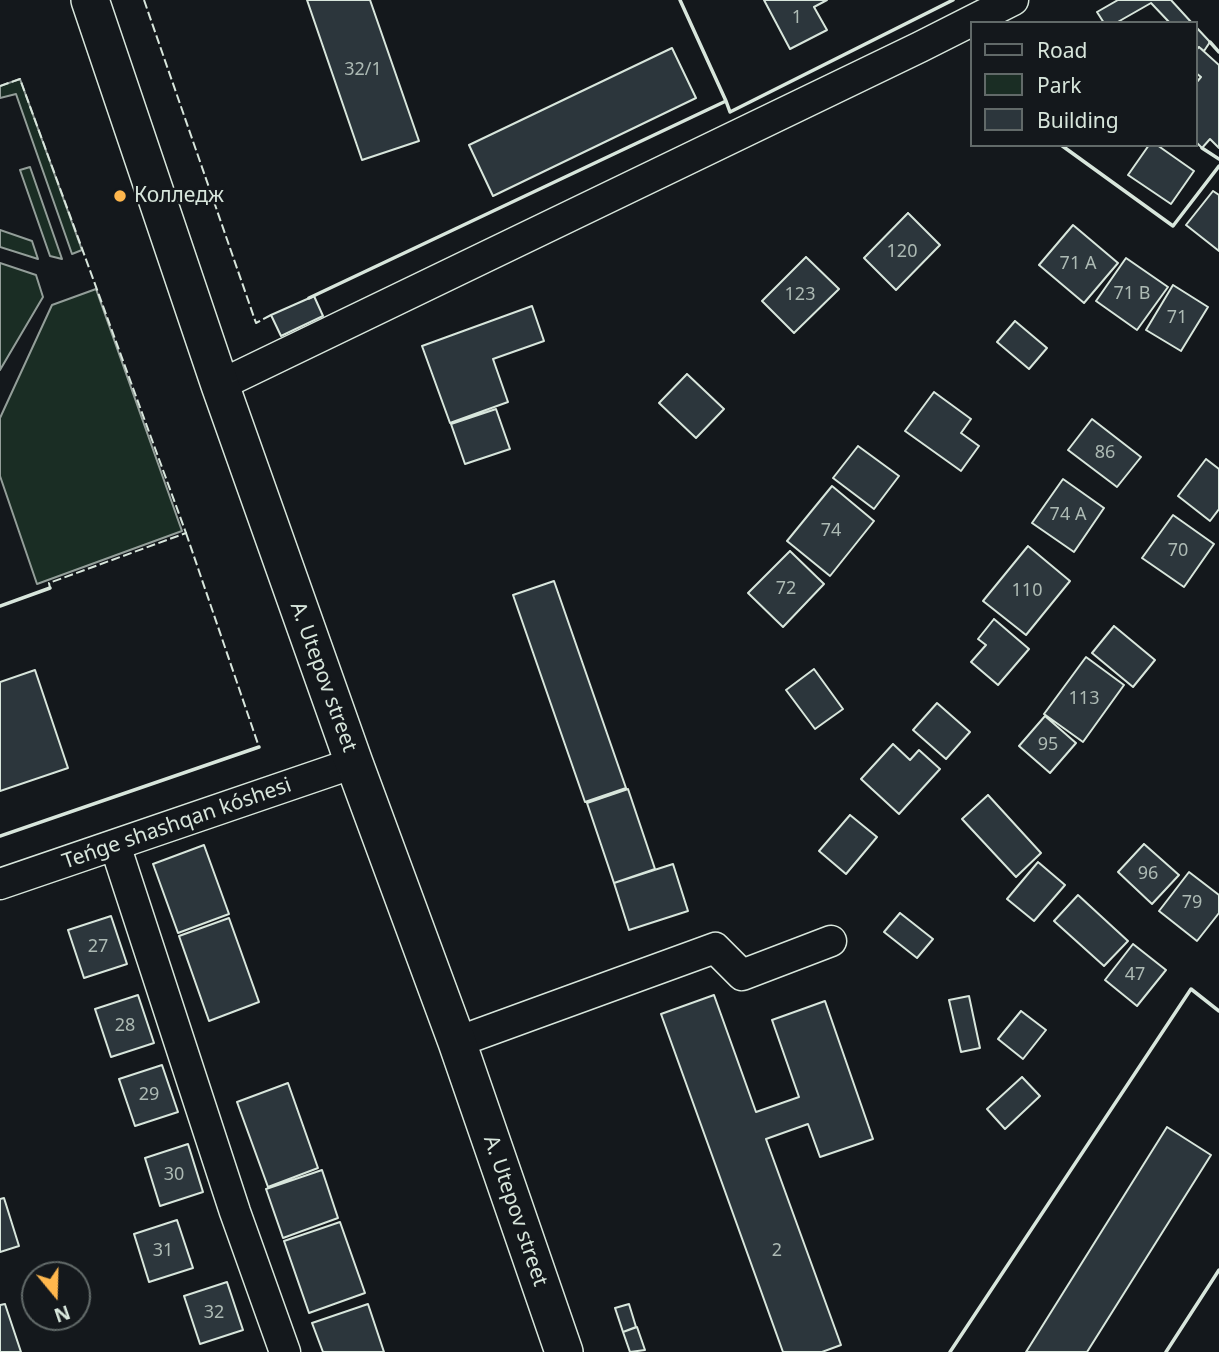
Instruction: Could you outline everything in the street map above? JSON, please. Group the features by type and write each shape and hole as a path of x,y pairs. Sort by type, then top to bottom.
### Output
{"main road":[{"name":"A. Utepov street","path":"90,0 220,385 354,763 457,1042 564,1352"}],"street":[{"path":"971,21 1012,0"},
{"path":"220,385 970,22"},
{"name":"Teńge shashqan kóshesi","path":"0,884 354,763"},
{"path":"115,845 234,1212 285,1352"},
{"path":"457,1042 715,948 742,975 831,942"}],"green space":[{"path":"20,79 82,250 72,254 16,94 0,98 0,86"},
{"path":"30,167 62,259 50,256 20,170"},
{"path":"0,230 32,241 38,259 0,247"},
{"path":"0,263 36,275 43,297 0,370"},
{"path":"96,289 182,531 37,584 0,476 0,418 52,305"}],"building":[{"path":"307,0 370,0 419,141 362,160"},
{"path":"764,0 827,0 814,7 827,30 790,49"},
{"path":"1118,0 1171,0 1190,21 1168,21 1151,3 1120,21 1103,21 1097,12"},
{"path":"1198,29 1210,42 1204,51 1199,47"},
{"path":"672,48 696,98 493,196 469,145"},
{"path":"1198,48 1219,65 1219,148 1210,139 1202,148 1198,144 1198,81 1201,77 1198,75"},
{"path":"1148,147 1160,147 1194,171 1171,204 1128,175"},
{"path":"1213,191 1219,195 1219,251 1186,225"},
{"path":"908,213 940,245 896,290 864,258"},
{"path":"1073,225 1118,263 1084,303 1039,265"},
{"path":"806,257 839,289 794,333 762,301"},
{"path":"1126,258 1168,287 1137,330 1096,301"},
{"path":"1173,285 1208,307 1181,351 1146,330"},
{"path":"314,296 323,316 281,336 271,315"},
{"path":"532,306 544,341 493,359 508,402 450,423 422,346"},
{"path":"1015,321 1047,348 1029,369 997,342"},
{"path":"687,374 724,409 696,438 659,403"},
{"path":"934,392 971,419 961,433 979,446 961,471 905,431"},
{"path":"496,409 510,449 465,464 451,424"},
{"path":"1092,419 1141,457 1117,487 1068,450"},
{"path":"858,446 899,476 874,509 833,478"},
{"path":"1206,459 1219,469 1219,509 1210,521 1178,496"},
{"path":"1063,479 1104,508 1074,552 1032,523"},
{"path":"832,486 874,521 830,576 787,541"},
{"path":"1173,515 1214,544 1184,587 1142,558"},
{"path":"1028,546 1070,581 1026,635 983,601"},
{"path":"790,551 824,584 783,627 748,593"},
{"path":"554,581 626,788 585,802 513,595"},
{"path":"994,619 1029,649 998,685 971,662 986,645 978,639"},
{"path":"1114,626 1155,660 1133,687 1092,653"},
{"path":"1086,657 1124,685 1083,742 1044,714"},
{"path":"814,669 843,709 815,729 786,690"},
{"path":"35,670 68,768 0,791 0,682"},
{"path":"937,703 970,732 946,759 913,730"},
{"path":"1045,716 1076,743 1050,773 1019,746"},
{"path":"893,744 910,760 919,750 940,769 899,814 861,779"},
{"path":"628,789 655,869 614,883 587,803"},
{"path":"988,795 1041,853 1016,877 962,819"},
{"path":"850,815 877,837 846,874 819,851"},
{"path":"1144,844 1179,875 1152,904 1118,872"},
{"path":"204,845 229,914 178,933 153,864"},
{"path":"1038,862 1065,885 1034,921 1007,899"},
{"path":"673,864 688,911 629,930 614,883"},
{"path":"1189,872 1219,895 1219,913 1197,941 1159,911"},
{"path":"1078,895 1128,941 1104,966 1054,921"},
{"path":"900,913 933,939 917,958 884,932"},
{"path":"111,916 127,964 84,978 68,930"},
{"path":"229,918 259,1002 209,1021 179,936"},
{"path":"1133,944 1166,970 1137,1006 1105,980"},
{"path":"138,995 154,1043 111,1057 95,1009"},
{"path":"714,995 756,1112 799,1097 772,1020 825,1001 873,1139 820,1157 808,1124 766,1139 841,1345 822,1352 783,1352 661,1014"},
{"path":"969,996 980,1048 961,1052 949,1000"},
{"path":"1021,1011 1046,1030 1023,1059 998,1039"},
{"path":"162,1065 178,1112 135,1126 119,1079"},
{"path":"1022,1077 1040,1096 1005,1129 987,1109"},
{"path":"288,1083 318,1168 268,1187 237,1102"},
{"path":"1167,1127 1211,1155 1087,1352 1026,1352"},
{"path":"188,1144 203,1192 160,1206 145,1158"},
{"path":"322,1170 338,1218 283,1238 266,1189"},
{"path":"4,1198 19,1246 0,1252 0,1199"},
{"path":"177,1220 193,1268 149,1282 134,1234"},
{"path":"340,1222 365,1293 309,1313 284,1241"},
{"path":"227,1282 243,1330 200,1344 184,1296"},
{"path":"5,1304 21,1352 0,1352 0,1305"},
{"path":"368,1304 384,1352 323,1352 312,1323"},
{"path":"629,1304 636,1327 623,1332 615,1308"},
{"path":"637,1327 645,1350 630,1352 623,1332"}],"fence":[{"path":"144,0 256,323 271,315"},
{"path":"0,86 20,79 186,533 49,583 50,588"},
{"path":"186,533 259,747"}],"wall":[{"path":"309,298 726,101 680,0"},
{"path":"726,101 730,112 953,0"},
{"path":"1210,42 1219,52"},
{"path":"1064,147 1173,226 1219,166"},
{"path":"1202,148 1219,159"},
{"path":"0,606 50,588"},
{"path":"0,836 259,747"},
{"path":"950,1352 1191,989 1219,1011"},
{"path":"1166,1352 1219,1270"}],"place":[{"name":"Колледж","path":"120,196"}]}
